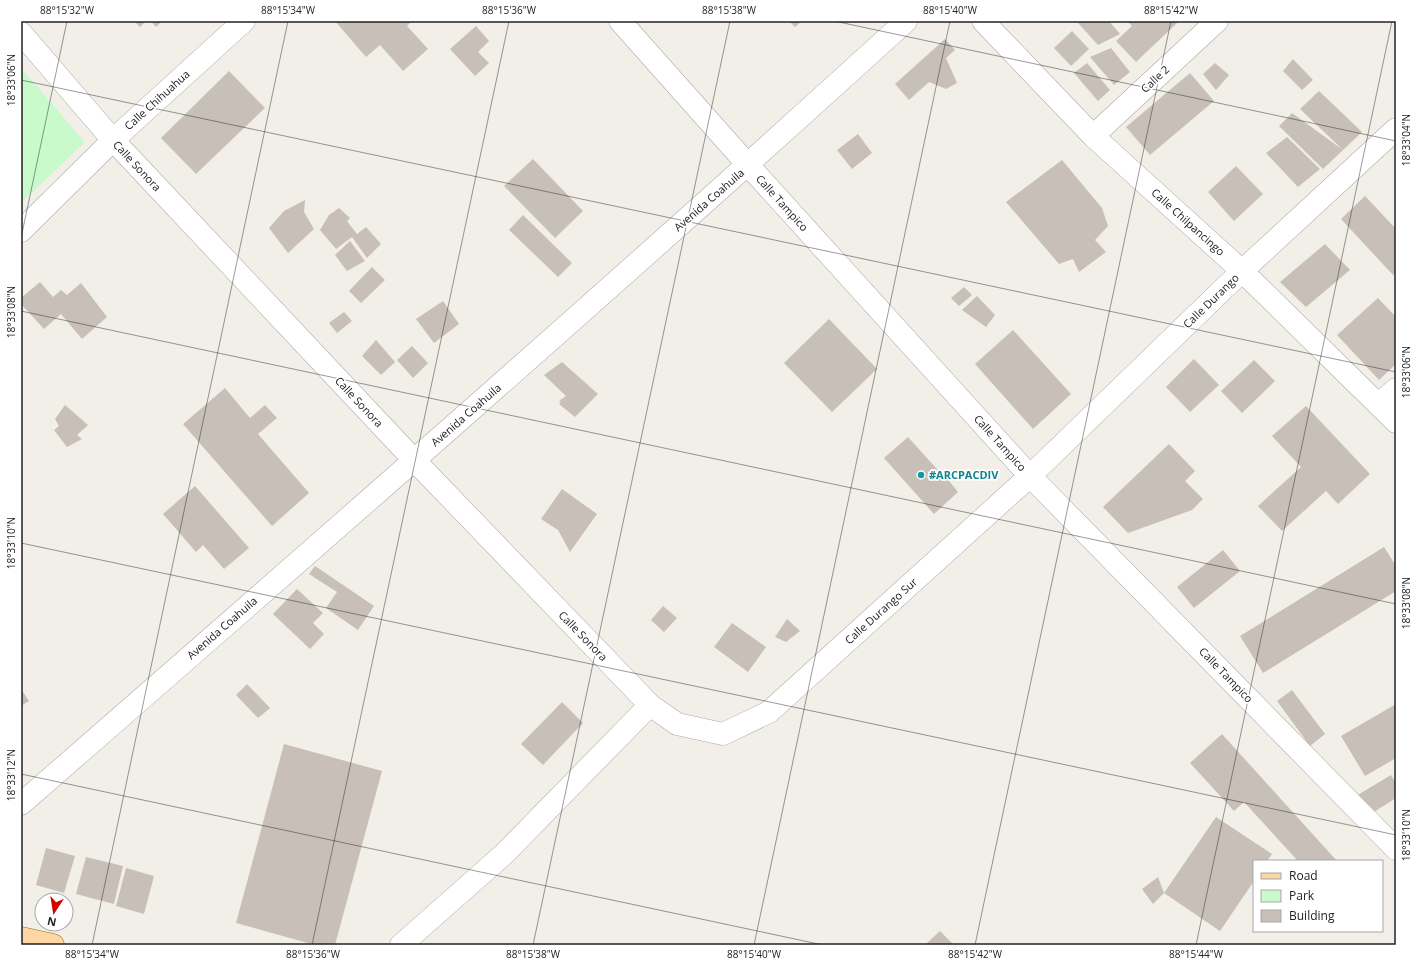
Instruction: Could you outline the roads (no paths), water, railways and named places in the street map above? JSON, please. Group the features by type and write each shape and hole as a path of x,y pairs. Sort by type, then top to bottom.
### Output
{"main road":[{"path":"21,938 52,945"}],"street":[{"name":"Calle Chihuahua","path":"21,231 113,140 244,21"},
{"name":"Calle Tampico","path":"620,21 748,165 1030,476 1396,849"},
{"name":"Avenida Coahuila","path":"21,804 748,165 906,21"},
{"name":"Calle Chilpancingo","path":"983,21 1093,136 1242,271 1396,422"},
{"name":"Calle 2","path":"1093,136 1217,21"},
{"name":"Calle Sonora","path":"21,34 113,140 414,460 650,705 677,724 723,734"},
{"name":"Calle Durango","path":"1030,476 1242,271 1396,130"},
{"path":"1379,404 1396,389"},
{"name":"Calle Durango Sur","path":"723,734 769,712 1030,476"},
{"path":"401,945 504,854 650,705"}],"place":[{"name":"#ARCPACDIV","path":"921,475"}]}
